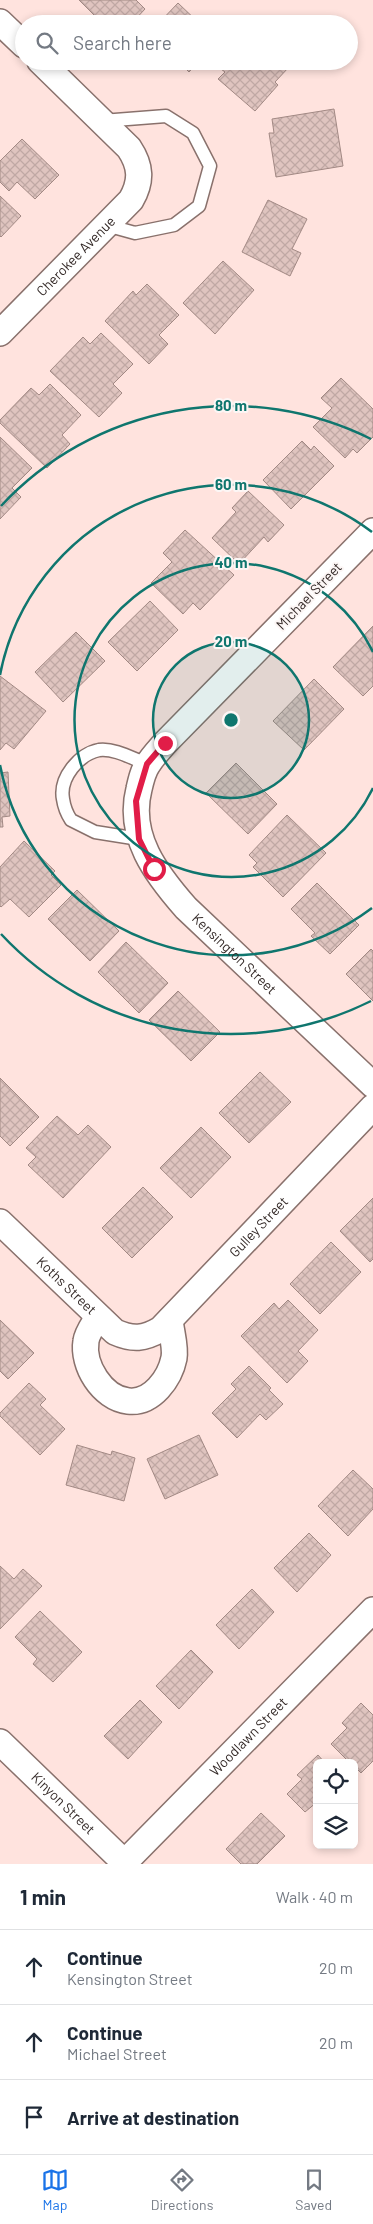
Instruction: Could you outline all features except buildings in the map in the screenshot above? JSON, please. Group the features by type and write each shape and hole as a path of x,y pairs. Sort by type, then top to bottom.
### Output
{"street":[{"path":"0,22 15,36"},
{"path":"49,70 102,121"},
{"name":"Cherokee Avenue","path":"0,333 131,200 138,188 140,173 137,160 129,148 102,121"},
{"name":"Michael Street","path":"136,801 147,764 172,736 373,531"},
{"name":"Kensington Street","path":"136,801 139,839 154,869 186,908 373,1085"},
{"name":"Gulley Street","path":"140,1338 149,1336 161,1329 373,1107"},
{"name":"Koths Street","path":"0,1222 115,1332 127,1337 140,1338"},
{"path":"98,1317 86,1339 85,1357 92,1375 109,1393 128,1401 146,1397 166,1381 174,1356 170,1320"},
{"name":"Woodlawn Street","path":"125,1863 373,1610"},
{"name":"Kinyon Street","path":"0,1742 125,1863"}],"lane":[{"path":"102,121 166,116 193,133 210,166 199,206 174,225 135,233 106,225"},
{"path":"139,839 95,832 71,820 62,797 66,779 73,766 83,756 100,750 115,752 147,764"}],"route":[{"path":"154,869 139,839 136,801 147,764 165,743"}]}
